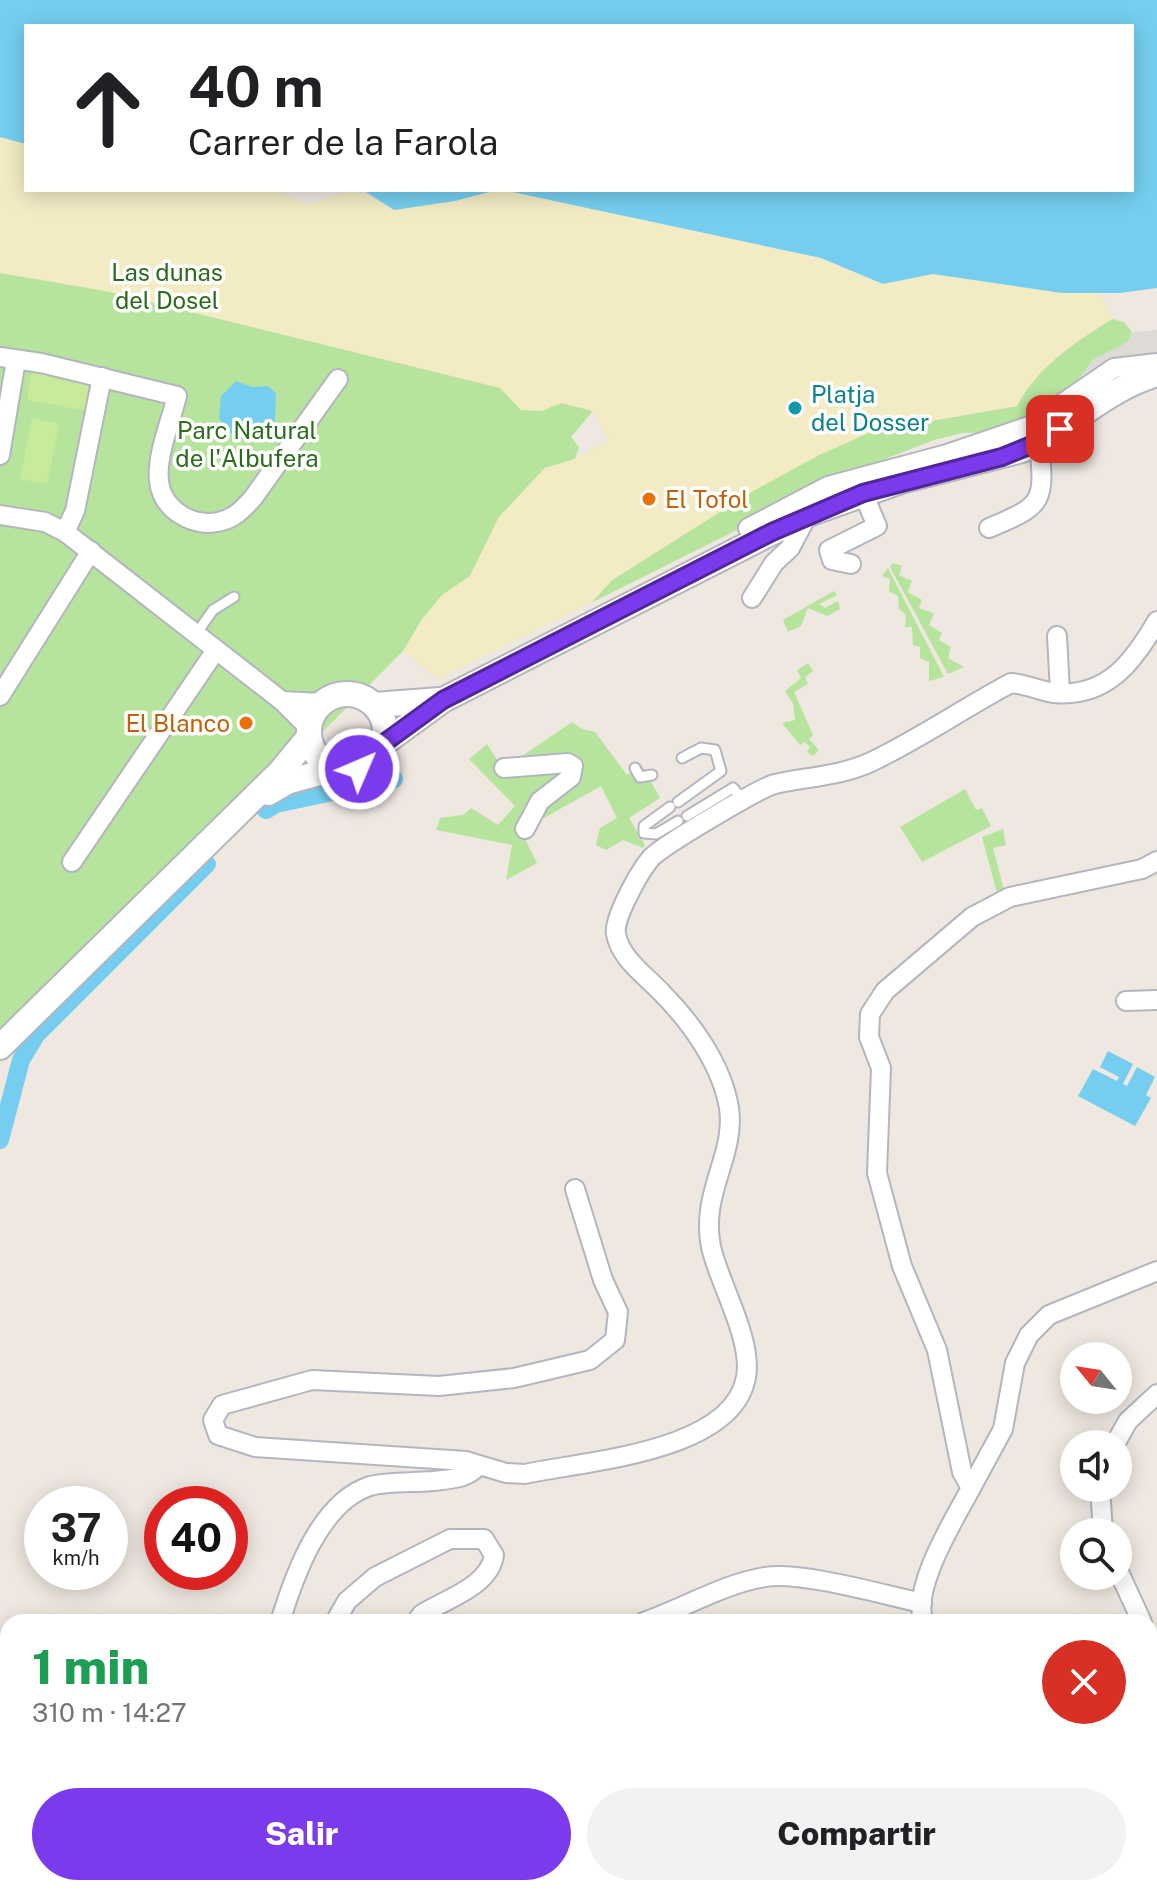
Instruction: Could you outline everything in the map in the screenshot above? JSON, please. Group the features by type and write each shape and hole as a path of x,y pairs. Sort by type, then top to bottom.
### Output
{"street":[{"path":"0,455 8,358 177,396 159,481 164,499 174,511 204,523 220,522 238,514 253,498 338,379"},
{"path":"748,528 828,486 947,454 1029,426 1114,368 1157,363"},
{"path":"245,806 287,782 334,769 359,769 370,763 384,743 443,700 808,514 863,493 1002,457 1039,442 1111,392 1157,374"},
{"path":"65,532 75,511 102,377"},
{"path":"989,528 1030,510 1039,497 1043,481 1039,442"},
{"path":"851,564 832,560 829,550 877,526 863,493"},
{"path":"752,598 774,563 790,548 808,514"},
{"path":"0,515 45,522 91,551 282,701 309,733 316,755 334,769"},
{"path":"0,696 91,551"},
{"path":"575,1189 603,1280 618,1312 615,1340 590,1360 514,1378 439,1386 312,1380 222,1405 213,1420 218,1435 255,1447 466,1461 525,1474 660,1449 699,1430 734,1405 747,1377 732,1303 712,1248 708,1213 730,1137 729,1108 717,1067 664,994 631,963 616,934 618,918 653,856 771,785 828,775 870,763 1011,683 1060,692 1086,689 1113,679 1135,659 1157,621"},
{"path":"1057,636 1060,692"},
{"path":"72,862 216,650"},
{"path":"282,701 322,703 343,694 365,698 374,705 385,723 384,743"},
{"path":"374,705 443,700"},
{"path":"0,1047 280,772 309,733 322,703"},
{"path":"504,768 568,763 573,766 571,777 540,801 525,829"},
{"path":"971,1488 962,1472 937,1350 902,1266 877,1173 881,1068 869,1037 870,1014 885,991 972,917 1010,897 1142,869 1157,861"},
{"path":"1126,1001 1157,1000"},
{"path":"663,1614 729,1587 768,1576 829,1583 922,1612 928,1576 1003,1429 1015,1363 1029,1335 1049,1315 1157,1271"},
{"path":"1123,1430 1128,1421 1157,1394"},
{"path":"283,1614 292,1584 317,1538 329,1518 352,1494 373,1485 471,1475 478,1466"},
{"path":"340,1614 347,1601 375,1577 450,1539 484,1539 494,1555 493,1566 480,1581 425,1614"},
{"path":"1127,1590 1138,1614"}],"lane":[{"path":"196,634 213,610 234,597"},
{"path":"682,758 701,748 715,750 721,771 644,826 644,833 656,834 733,788 744,801"},
{"path":"635,768 640,777 652,775"}],"green space":[{"name":"Parc Natural de l'Albufera","path":"0,137 24,143 24,192 277,192 310,205 353,192 370,196 394,210 492,192 513,192 634,217 593,411 571,437 579,447 575,459 545,468 499,517 470,576 423,618 403,651 23,1033 0,1060"},
{"path":"1112,319 1124,322 1132,332 1128,342 1093,360 1069,392 998,432 962,433 934,440 857,470 591,603 612,580 755,489 819,455 873,431 1017,406 1046,367"},
{"path":"32,371 93,381 88,411 27,400"},
{"path":"32,418 59,424 47,484 20,479"},
{"path":"893,563 902,566 899,575 912,581 908,592 922,600 919,608 934,613 929,625 942,633 939,640 951,647 948,658 964,667 948,674 890,567"},
{"path":"888,568 944,677 929,681 929,662 920,658 920,647 913,645 912,627 905,627 906,615 899,609 898,596 889,591 890,579 882,576"},
{"path":"834,591 837,595 819,604 825,608 838,601 840,609 827,616 808,608 801,626 788,632 783,620"},
{"path":"808,663 813,671 805,677 808,684 794,692 813,735 809,739 819,750 813,756 807,752 810,747 805,742 800,745 782,723 795,720 793,704 785,691 801,678 797,670"},
{"path":"572,722 582,729 595,732 627,775 641,764 660,798 629,818 645,845 643,848 623,840 606,850 596,845 600,828 617,818 601,786 521,831 537,863 506,880 512,845 436,830 440,818 463,815 471,808 498,825 515,806 469,759 487,744 503,769"},
{"path":"965,789 976,810 982,808 991,826 922,862 900,827"},
{"path":"1003,829 1006,845 993,848 1004,890 997,893 982,837"}],"sand":[{"name":"Platja del Dosser","path":"0,137 24,143 24,192 277,192 310,205 353,192 370,196 394,210 492,192 512,192 821,258 882,284 933,273 1062,293 1101,293 1112,319 1046,367 1017,406 873,431 819,455 755,490 612,580 591,603 438,679 403,651 423,618 442,595 470,576 499,517 545,468 575,459 609,441 593,411 561,403 542,411 521,410 500,388 105,291 0,273"}],"shaded area":[{"path":"1157,330 1157,359 1069,392 1093,360 1128,342 1132,332"}],"water":[{"path":"0,0 1157,0 1157,288 1120,293 1062,293 933,274 883,284 821,258 512,192 1134,192 1134,24 24,24 24,143 0,137"},
{"path":"366,192 489,192 455,201 394,210"},
{"path":"236,381 252,387 268,386 276,393 275,420 269,430 254,440 232,434 219,418 221,396"},
{"path":"1108,1051 1133,1064 1123,1084 1127,1086 1137,1067 1155,1077 1146,1095 1151,1098 1135,1126 1078,1096 1093,1069 1117,1081 1119,1077 1100,1067"}],"waterway":[{"path":"266,810 276,804 394,779"},
{"path":"0,1140 21,1060 36,1035 207,864"}],"place":[{"name":"Platja del Dosser","path":"795,408"},
{"name":"El Tofol","path":"649,499"},
{"name":"El Blanco","path":"246,723"}],"route":[{"path":"359,769 379,754 384,743 443,700 808,514 901,481 1002,457 1039,442 1060,429"}],"park label":[{"name":"Las dunas del Dosel","path":"167,286"}]}
